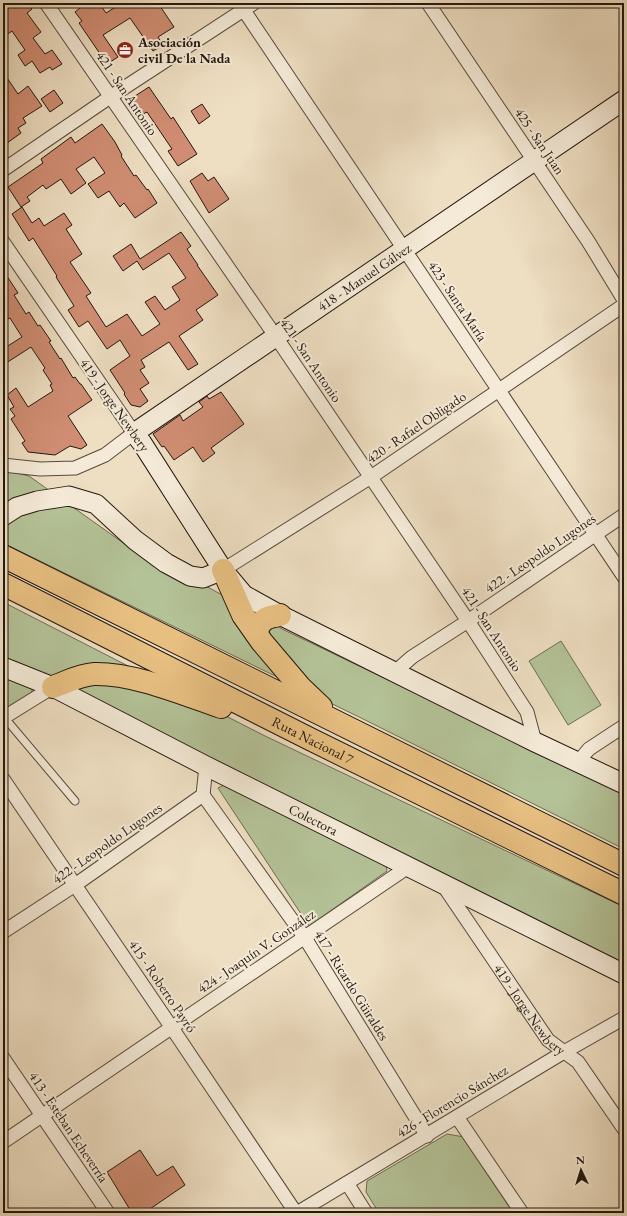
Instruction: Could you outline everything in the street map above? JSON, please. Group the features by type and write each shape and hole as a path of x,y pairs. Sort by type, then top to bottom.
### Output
{"highway":[{"name":"Ruta Nacional 7","path":"3,556 624,865"},
{"path":"223,570 244,615 267,648 301,688 320,707 358,733"},
{"name":"Ruta Nacional 7","path":"3,584 310,739 624,894"},
{"path":"256,633 259,624 263,620 270,616 280,615"},
{"path":"54,688 77,677 93,674 129,677 226,708 310,739"}],"street":[{"name":"421 - San Antonio","path":"46,3 371,476 468,621 527,712 535,742"},
{"name":"425 - San Juan","path":"428,3 588,241 624,300"},
{"path":"3,170 246,5"},
{"name":"423 - Santa María","path":"246,5 404,249 624,577"},
{"name":"418 - Manuel Gálvez","path":"3,466 40,469 75,468 105,455 134,433 624,100"},
{"name":"419 - Jorge Newbery","path":"3,242 142,443 223,570"},
{"name":"420 - Rafael Obligado","path":"223,570 371,476 624,305"},
{"path":"10,512 36,501 68,496 96,504 135,540 166,563 190,576 203,578 223,570 244,595 280,615 396,671 535,742 624,784"},
{"name":"422 - Leopoldo Lugones","path":"396,671 412,657 468,621 624,515"},
{"name":"Colectora","path":"3,667 54,688 206,766 624,974"},
{"path":"4,718 54,688"},
{"path":"578,762 590,749 624,726"},
{"path":"203,795 206,766"},
{"name":"415 - Roberto Payró","path":"3,779 296,1213"},
{"name":"422 - Leopoldo Lugones","path":"3,932 75,885 203,795"},
{"name":"417 - Ricardo Güiraldes","path":"203,795 305,938 427,1136"},
{"name":"424 - Joaquín V. González","path":"3,1142 408,867"},
{"name":"419 - Jorge Newbery","path":"442,884 548,1040 578,1062 624,1129"},
{"name":"426 - Florencio Sánchez","path":"296,1213 427,1136 564,1052 624,1018"},
{"name":"413 - Esteban Echeverría","path":"3,1058 108,1213"},
{"path":"457,1117 522,1213"},
{"path":"347,1183 366,1213"}],"lane":[{"path":"4,718 75,801"}],"green space":[{"path":"3,470 29,476 160,569 200,583 269,620 282,629 624,793 624,849 357,716 3,543"},
{"path":"3,602 263,735 624,907 624,973 3,665"},
{"path":"561,641 601,705 568,725 529,661"},
{"path":"3,674 32,685 32,692 3,712"},
{"path":"224,785 386,865 387,871 309,926 218,788"},
{"path":"447,1134 464,1137 515,1213 379,1213 366,1192 367,1181"}],"building":[{"path":"3,3 11,3 15,8 23,3 28,3 32,9 27,13 41,32 33,38 45,54 52,50 62,64 52,70 50,67 40,73 32,61 25,66 18,55 25,50 12,31 3,37"},
{"path":"77,3 99,3 106,13 122,3 158,3 174,27 158,37 163,45 153,51 130,18 103,35 118,57 107,64 79,23 82,21 75,12 80,8"},
{"path":"3,72 18,94 28,86 42,106 23,118 26,123 18,128 21,133 3,146"},
{"path":"149,87 171,119 173,117 197,154 178,166 168,151 172,149 147,112 143,114 132,98"},
{"path":"54,90 63,103 50,112 41,99"},
{"path":"202,104 210,116 199,124 191,111"},
{"path":"102,124 115,142 122,155 121,156 134,176 136,175 147,190 148,189 157,203 135,218 124,203 120,207 109,191 98,198 88,184 105,173 94,157 76,169 86,183 71,194 61,179 46,189 43,185 27,197 30,201 21,207 8,187 43,163 41,159 71,137 75,143"},
{"path":"202,173 208,181 214,177 229,199 209,213 190,181"},
{"path":"22,207 32,223 39,218 44,226 64,213 72,225 66,229 82,254 70,262 91,293 86,296 106,327 127,314 142,336 160,324 145,302 155,296 165,310 180,300 172,287 186,278 169,253 143,270 137,261 123,271 113,256 131,244 140,259 181,232 191,246 187,249 218,295 196,310 203,320 179,336 198,364 188,370 169,342 141,360 145,367 140,370 149,383 140,389 148,401 140,407 131,405 110,370 130,356 120,340 107,349 88,321 79,327 68,310 74,306 56,277 57,276 33,238 29,241 12,214"},
{"path":"3,270 18,293 14,295 26,314 29,312 38,326 40,325 51,341 49,342 73,378 75,377 92,400 68,416 87,445 81,449 70,446 55,455 28,452 22,443 25,441 11,419 15,416 10,409 14,407 7,395 16,388 28,407 53,391 50,385 52,384 43,370 45,368 31,347 3,365 3,349 22,337 10,318 6,320 3,315"},
{"path":"221,392 244,424 211,448 215,453 203,462 193,447 174,460 153,434 180,415 183,421 203,407 199,402 207,396 209,399"},
{"path":"140,1150 157,1176 173,1166 185,1185 144,1213 132,1213 107,1172"}],"place":[{"name":"Asociación civil De la Nada","path":"125,50"}]}
